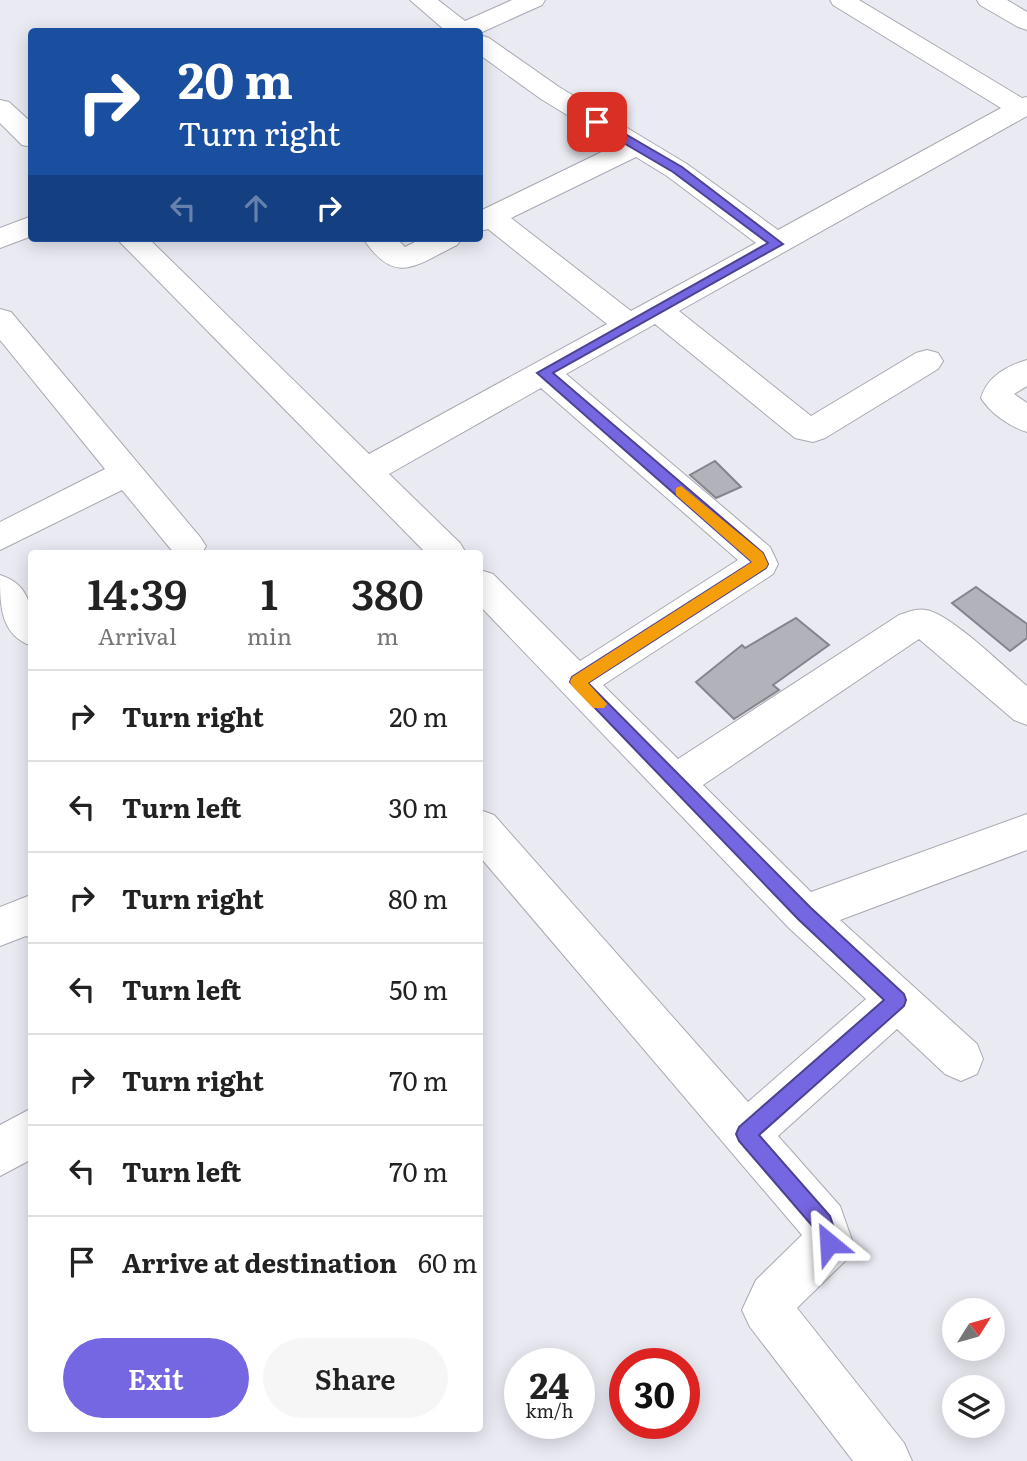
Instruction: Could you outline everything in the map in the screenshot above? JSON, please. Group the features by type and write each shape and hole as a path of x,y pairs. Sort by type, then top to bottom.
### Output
{"street":[{"path":"422,0 459,28"},
{"path":"470,28 533,0"},
{"path":"842,0 1024,107"},
{"path":"989,0 1027,22"},
{"path":"483,45 550,93 677,170 777,244"},
{"path":"366,471 1024,107"},
{"path":"0,108 28,135"},
{"path":"629,325 485,220 636,146"},
{"path":"0,239 28,227"},
{"path":"135,242 445,550"},
{"path":"382,242 402,260 439,242"},
{"path":"657,310 807,430 813,430 927,361"},
{"path":"0,320 188,546"},
{"path":"1027,371 1000,388 997,398 1027,420"},
{"path":"543,373 758,557 760,564 577,682"},
{"path":"0,537 129,472"},
{"path":"483,587 804,914 961,1059"},
{"path":"0,589 28,627"},
{"path":"675,782 912,625 925,624 937,632 1027,709"},
{"path":"483,831 823,1223 829,1243 773,1297 767,1310 886,1461"},
{"path":"804,914 1027,832"},
{"path":"0,927 28,915"},
{"path":"746,1134 897,1000"},
{"path":"0,1153 28,1134"}],"building":[{"path":"715,461 741,487 716,498 690,475"},
{"path":"976,587 1027,624 1027,638 1010,651 952,603"},
{"path":"796,618 829,645 773,685 779,690 734,719 696,682 742,645 745,648"}],"slow traffic":[{"path":"599,704 577,682 760,564 758,557 681,491"}],"route":[{"path":"597,122 677,170 777,244 543,373 758,557 760,564 751,571 577,682 804,914 897,1000 746,1134 823,1223 829,1243"}]}
